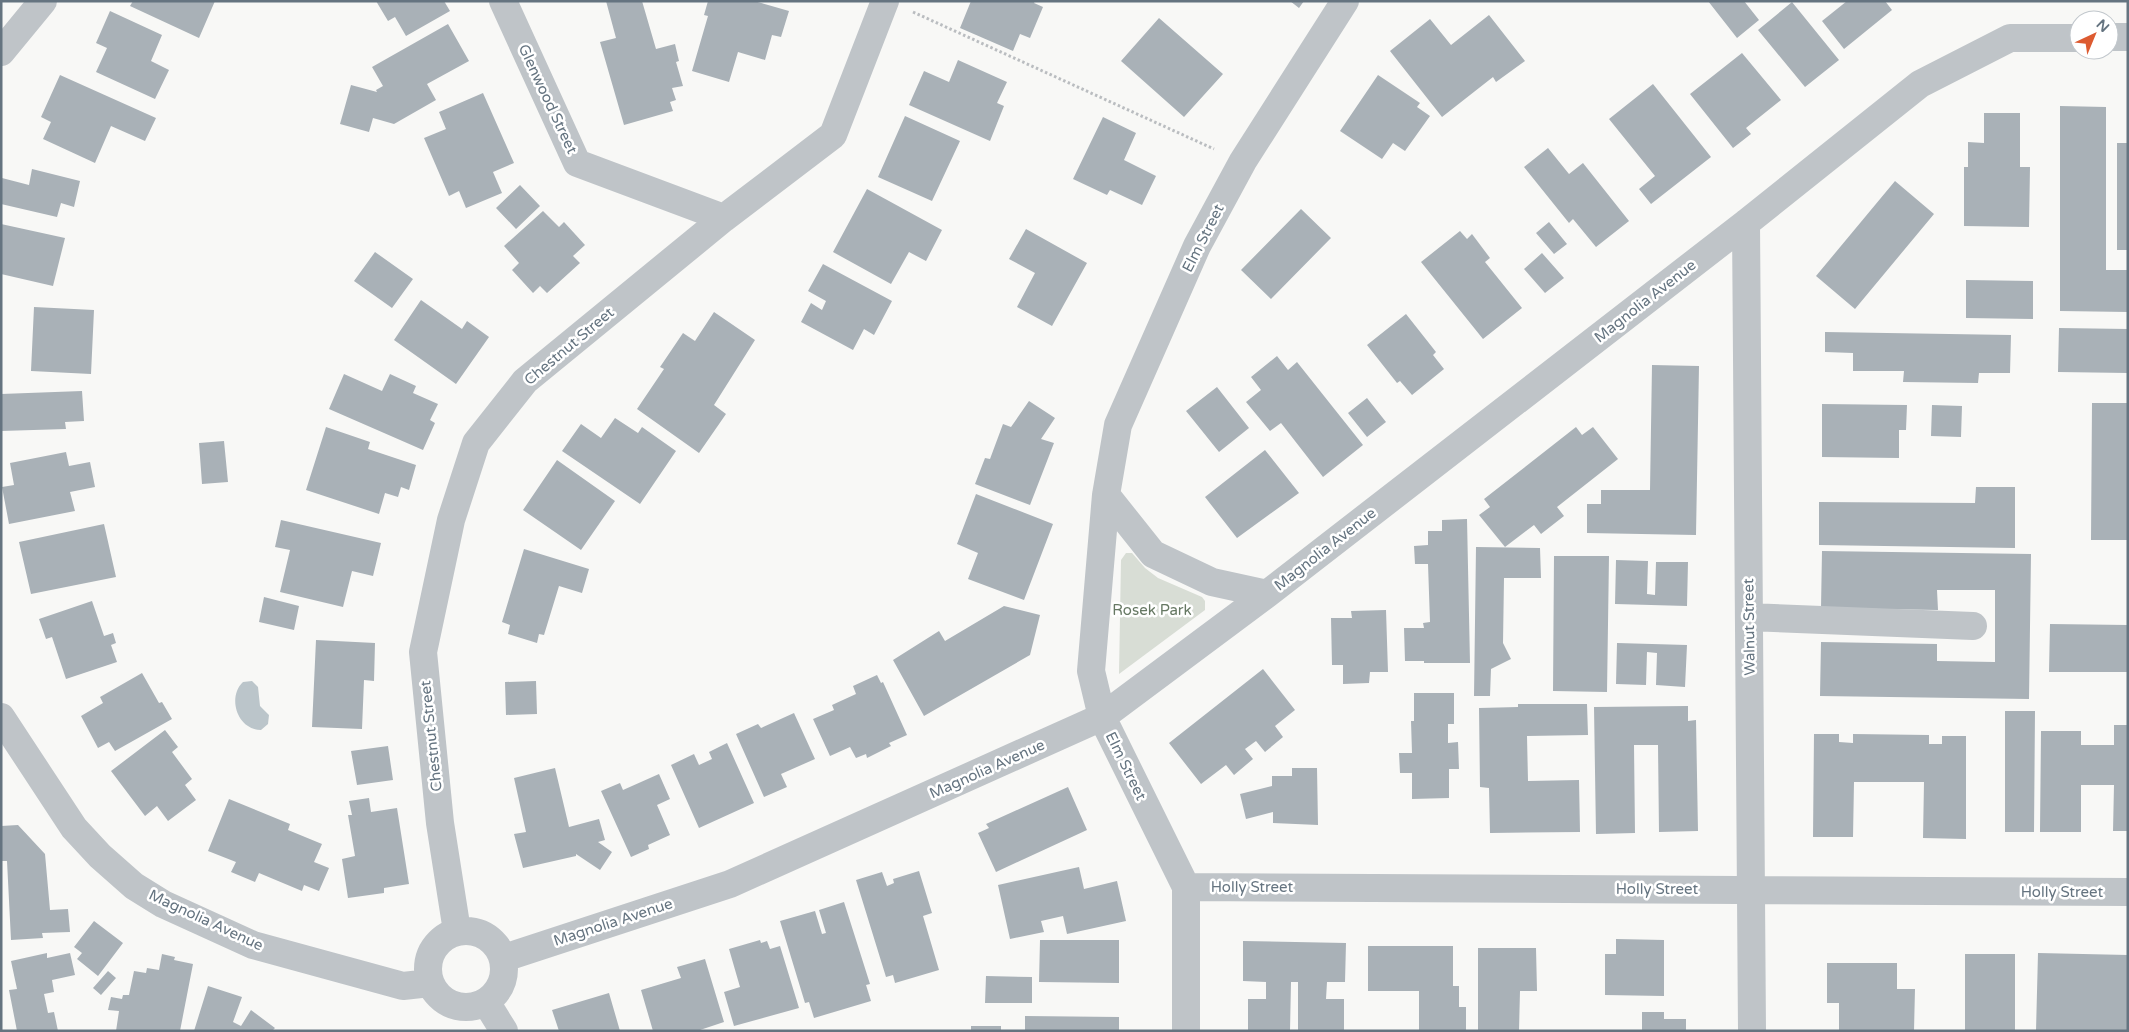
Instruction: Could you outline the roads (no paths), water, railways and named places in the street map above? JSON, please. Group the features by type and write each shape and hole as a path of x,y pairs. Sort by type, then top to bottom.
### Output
{"street":[{"path":"1,52 43,1"},
{"name":"Glenwood Street","path":"503,1 577,163 724,218"},
{"name":"Elm Street","path":"1186,1031 1186,887 1102,717 1091,671 1106,495 1118,425 1197,246 1243,161 1345,1"},
{"name":"Chestnut Street","path":"457,931 440,823 423,652 451,520 476,443 525,381 724,218 833,136 895,5"},
{"name":"Magnolia Avenue","path":"504,958 730,884 1102,717 1267,594 1746,223 1920,84 2010,38 2069,38"},
{"name":"Walnut Street","path":"1746,223 1752,1031"},
{"path":"1106,495 1153,554 1212,582 1267,594"},
{"path":"1749,618 1973,626"},
{"name":"Magnolia Avenue","path":"1,717 74,828 100,856 141,890 163,904 253,944 403,986 430,983"},
{"name":"Holly Street","path":"1186,887 2128,892"},
{"path":"457,931 476,931 494,941 504,958 505,971 502,983 496,994 486,1002 473,1007 460,1007 448,1002 437,994 430,983 427,970 429,957 435,945 445,936 457,931"},
{"path":"486,1002 504,1031"}],"park label":[{"name":"Rosek Park","path":"1152,610"}]}
